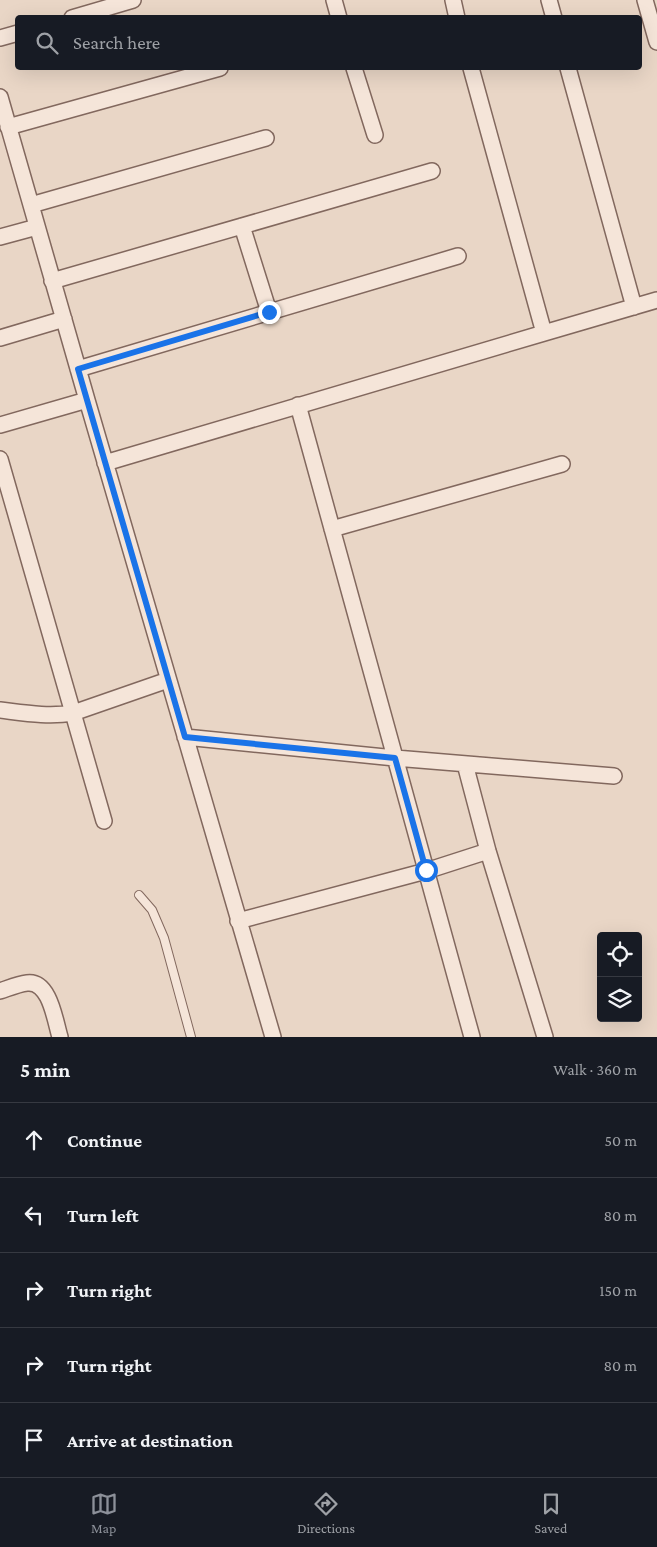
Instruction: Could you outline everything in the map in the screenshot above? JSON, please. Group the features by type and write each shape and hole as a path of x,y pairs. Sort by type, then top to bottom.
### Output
{"street":[{"path":"82,15 133,0"},
{"path":"334,0 338,15"},
{"path":"453,0 457,15"},
{"path":"550,0 553,15"},
{"path":"645,0 657,42"},
{"path":"0,38 15,34"},
{"path":"8,126 213,70"},
{"path":"355,70 375,135"},
{"path":"472,70 544,333"},
{"path":"569,70 634,307"},
{"path":"0,97 273,1037"},
{"path":"31,205 266,138"},
{"path":"52,281 432,171"},
{"path":"242,226 269,312"},
{"path":"0,237 37,227"},
{"path":"78,369 458,256"},
{"path":"105,463 657,300"},
{"path":"0,338 64,320"},
{"path":"0,424 87,400"},
{"path":"298,405 472,1037"},
{"path":"0,459 104,821"},
{"path":"332,530 562,464"},
{"path":"0,710 57,716 73,713 168,680"},
{"path":"185,737 395,758 614,776"},
{"path":"465,764 488,851 545,1037"},
{"path":"238,921 426,870 488,851"},
{"path":"0,991 29,982 39,986 48,994 60,1037"}],"lane":[{"path":"139,895 152,910 164,938 191,1037"}],"route":[{"path":"269,312 78,369 185,737 395,758 426,870"}]}
